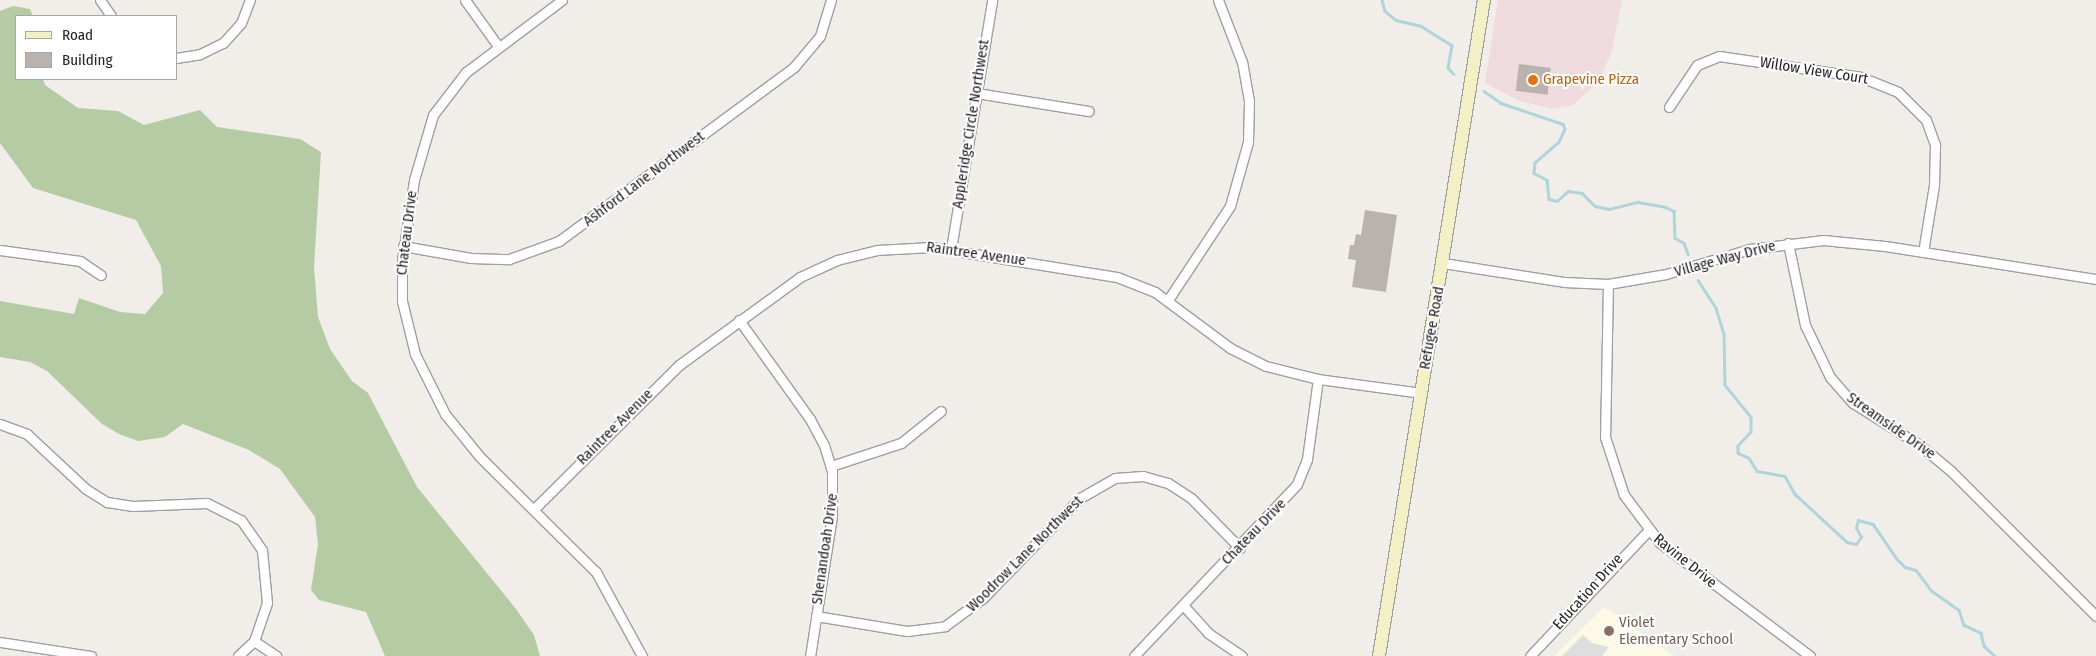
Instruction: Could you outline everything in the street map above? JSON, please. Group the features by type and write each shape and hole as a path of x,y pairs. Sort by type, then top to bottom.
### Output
{"main road":[{"name":"Refugee Road","path":"1379,656 1484,0"}],"street":[{"path":"100,0 110,15"},
{"path":"178,58 206,52 223,43 241,23 250,0"},
{"path":"466,0 498,46"},
{"name":"Chateau Drive","path":"562,0 498,46 457,81 430,122 419,153 403,246 404,315 428,385 461,437 596,572 642,656"},
{"name":"Ashford Lane Northwest","path":"403,246 470,258 509,259 559,241 794,67 820,36 831,0"},
{"name":"Appleridge Circle Northwest","path":"951,249 992,0"},
{"path":"1168,300 1224,217 1235,194 1248,142 1249,101 1242,62 1218,0"},
{"name":"Willow View Court","path":"1668,107 1697,65 1719,56 1861,77 1892,88 1918,109 1935,145 1934,185 1923,252"},
{"path":"976,93 1089,111"},
{"name":"Village Way Drive","path":"1443,263 1564,282 1608,284 1666,274 1750,250 1788,243 1844,241 2096,279"},
{"name":"Streamside Drive","path":"1788,243 1805,325 1830,377 1853,403 1921,446 1951,471 2096,616"},
{"name":"Raintree Avenue","path":"534,509 659,383 739,320 800,277 837,260 904,247 951,249 1117,277 1168,300 1242,356 1278,370 1318,379 1421,393"},
{"path":"0,250 80,261 101,275"},
{"name":"Ravine Drive","path":"1608,284 1605,437 1622,489 1648,531 1810,656"},
{"name":"Shenandoah Drive","path":"739,320 810,419 831,466 832,516 810,656"},
{"name":"Chateau Drive","path":"1134,656 1289,495 1302,472 1318,379"},
{"path":"831,466 901,443 941,411"},
{"path":"0,424 27,434 86,489 107,502 133,506 207,503 242,520 258,540 267,574 265,615 254,641 238,656"},
{"name":"Woodrow Lane Northwest","path":"816,616 907,631 945,626 983,598 1080,498 1115,478 1142,476 1168,483 1191,498 1240,548"},
{"name":"Education Drive","path":"1530,656 1648,531"},
{"path":"1184,605 1208,633 1242,656"},
{"path":"254,641 276,656"},
{"path":"0,642 91,656"}],"shaded area":[{"path":"1498,0 1622,0 1612,51 1599,81 1573,105 1553,109 1520,101 1485,83"},
{"name":"Violet Elementary School","path":"1604,607 1674,656 1554,656"},
{"path":"1583,635 1592,643 1609,647 1602,656 1562,656"}],"green space":[{"path":"13,6 30,9 33,15 15,15 15,80 43,80 45,85 78,108 118,111 144,125 200,110 217,127 300,139 321,152 314,267 318,317 330,349 352,381 368,393 417,487 516,609 534,635 540,656 385,656 366,612 319,600 311,590 318,544 315,517 280,469 249,450 183,424 165,437 138,441 119,434 102,424 47,371 30,362 0,357 0,301 74,314 79,298 120,312 145,314 163,293 161,266 136,220 33,188 0,143 0,11"}],"building":[{"name":"Grapevine Pizza","path":"1519,64 1551,68 1547,95 1516,91"},
{"path":"1365,210 1397,215 1386,292 1352,287 1356,260 1348,259 1350,245 1354,245 1356,234 1361,235"}],"waterway":[{"path":"1382,0 1385,11 1396,20 1421,26 1452,45 1448,68 1454,74"},
{"path":"1484,91 1501,103 1563,124 1565,129 1559,142 1535,163 1534,173 1547,180 1549,199 1557,201 1568,191 1582,193 1595,206 1609,209 1638,202 1665,207 1674,211 1675,238 1684,243 1688,254"},
{"path":"1698,280 1716,308 1724,334 1725,385 1751,417 1751,432 1738,446 1738,453 1749,458 1757,471 1785,476 1795,494 1847,542 1856,544 1861,537 1856,528 1858,520 1873,524 1897,559 1905,567 1916,570 1932,591 1959,610 1964,625 1981,633 1984,646 1995,656"}],"place":[{"name":"Grapevine Pizza","path":"1533,80"},
{"name":"Violet Elementary School","path":"1609,631"}]}
